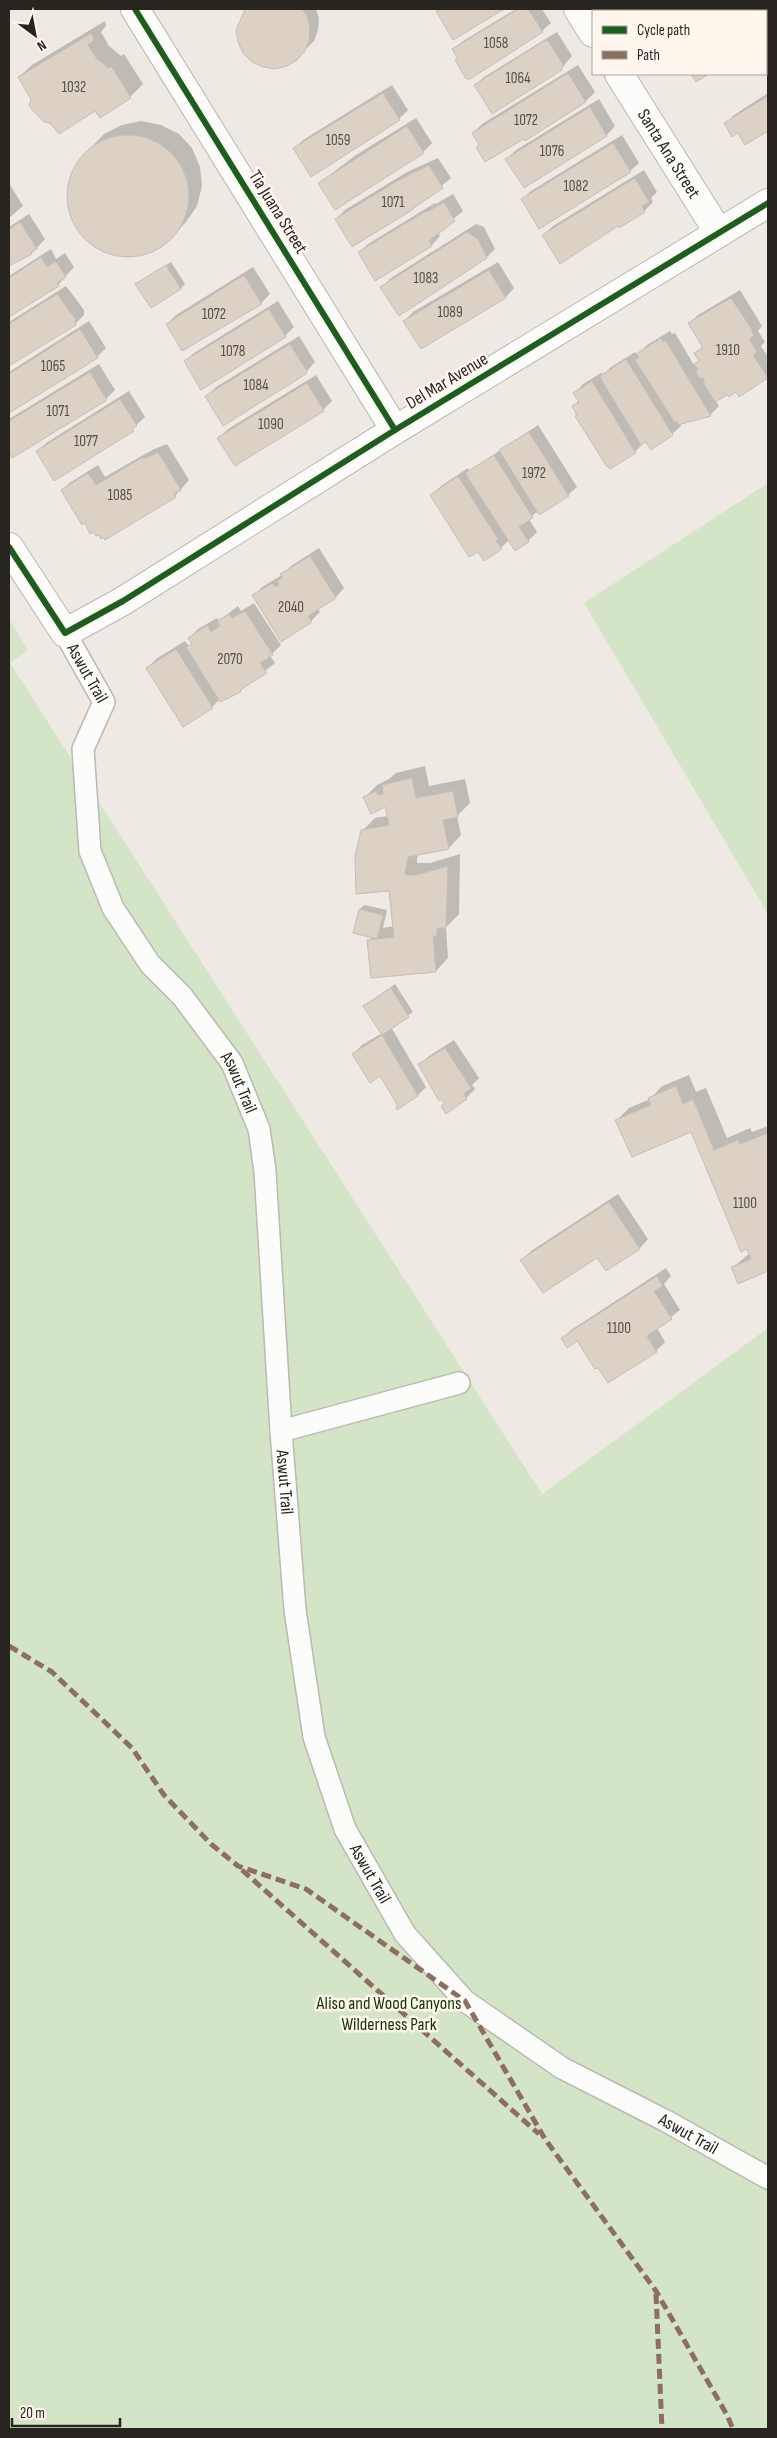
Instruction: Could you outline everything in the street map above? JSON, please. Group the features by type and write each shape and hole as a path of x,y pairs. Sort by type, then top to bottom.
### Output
{"street":[{"name":"Tia Juana Street","path":"135,9 395,430"},
{"path":"578,9 592,31"},
{"name":"Santa Ana Street","path":"620,75 719,233"},
{"name":"Del Mar Avenue","path":"64,634 123,601 395,430 768,203"},
{"path":"9,547 64,634"}],"lane":[{"name":"Aswut Trail","path":"64,634 104,702 83,749 90,850 113,908 144,956 182,996 232,1064 259,1128 265,1171 281,1431 295,1610 314,1737 345,1829 405,1934 465,2001 562,2068 666,2121 768,2178"},
{"path":"281,1431 459,1383"}],"green space":[{"path":"768,483 768,914 584,603"},
{"name":"Aliso and Wood Canyons Wilderness Park","path":"9,619 28,650 10,663 542,1494 768,1328 768,2429 9,2429"}],"building":[{"path":"245,9 302,9 307,16 310,28 309,40 305,51 297,60 287,66 275,69 263,67 252,62 243,53 238,42 236,30"},
{"path":"440,9 504,9 453,40 436,11"},
{"path":"518,9 528,9 543,32 470,79 466,79 455,60 458,59 452,49"},
{"path":"673,9 735,9 733,10 671,10"},
{"path":"768,9 768,37 767,10 748,10"},
{"path":"92,33 94,40 88,45 97,59 108,68 111,66 131,98 100,118 95,111 59,134 50,123 44,122 29,106 31,99 18,77"},
{"path":"544,41 548,41 564,66 561,68 562,70 492,114 474,85"},
{"path":"568,73 586,102 525,141 524,139 485,162 476,147 479,145 472,133"},
{"path":"692,75 707,75 696,82"},
{"path":"383,93 400,120 311,177 293,148"},
{"path":"768,96 768,131 745,145 738,133 732,137 724,123"},
{"path":"590,107 607,136 524,188 505,159"},
{"path":"407,126 424,153 335,210 318,183"},
{"path":"128,135 152,139 171,153 185,172 189,196 185,220 171,239 152,253 128,257 104,253 85,239 71,220 67,196 71,172 85,153 104,139"},
{"path":"613,143 631,172 539,229 521,199"},
{"path":"429,165 443,188 412,210 352,247 335,219 397,181"},
{"path":"635,178 649,202 642,206 645,212 619,228 618,226 560,264 542,235"},
{"path":"444,202 455,221 429,241 432,246 375,281 358,252"},
{"path":"20,222 37,249 31,252 32,254 9,266 9,229"},
{"path":"467,232 478,239 487,258 399,316 380,287"},
{"path":"41,257 47,267 56,261 66,277 57,283 59,286 9,317 9,278"},
{"path":"166,265 181,289 151,308 135,284"},
{"path":"489,270 506,298 421,349 403,321"},
{"path":"244,275 262,304 182,351 166,324"},
{"path":"57,294 76,320 74,322 76,325 9,366 9,324"},
{"path":"731,298 751,328 754,336 749,339 757,352 753,355 768,378 739,397 736,392 729,397 727,395 715,402 703,383 705,382 702,377 700,379 696,372 698,370 694,364 699,361 694,353 703,348 688,323"},
{"path":"269,309 286,337 201,390 184,361"},
{"path":"80,329 98,358 9,413 9,374"},
{"path":"661,338 663,342 666,341 711,416 678,425 676,421 675,423 635,360 639,357 636,354"},
{"path":"290,344 307,371 306,374 223,426 205,396"},
{"path":"626,359 673,435 651,450 646,442 641,445 600,376"},
{"path":"90,372 107,400 12,458 9,453 9,421"},
{"path":"592,381 636,453 610,469 575,416 577,415 572,406 579,402 573,393"},
{"path":"307,383 324,411 235,466 217,438"},
{"path":"120,399 137,426 132,429 134,431 54,481 36,451"},
{"path":"529,432 569,496 539,515 499,450"},
{"path":"158,452 181,490 174,494 176,497 105,540 103,537 101,539 99,535 96,536 93,532 90,534 85,523 82,525 61,490 88,473 96,485 143,457 144,459"},
{"path":"494,455 533,518 519,527 529,542 515,551 465,473"},
{"path":"458,476 498,539 496,541 502,549 484,561 478,552 469,557 430,495"},
{"path":"310,556 336,598 308,616 312,622 281,642 252,595 273,583 275,587 279,585 277,581 282,578 280,574"},
{"path":"245,611 273,655 260,663 267,673 240,690 241,692 220,702 186,647 192,644 188,638 207,625 211,632 220,626 217,621 229,614 232,618"},
{"path":"176,649 213,708 183,727 146,668"},
{"path":"412,778 416,798 453,791 458,817 443,820 449,849 408,857 405,873 405,875 416,875 448,866 446,928 437,928 437,936 433,936 436,972 371,978 367,940 394,937 389,891 356,894 355,856 361,830 389,825 385,807 371,814 363,797 376,791 378,795 383,794 382,785"},
{"path":"359,909 383,915 377,939 353,933"},
{"path":"391,988 409,1017 382,1035 363,1006"},
{"path":"382,1035 418,1096 397,1110 396,1107 398,1106 380,1076 370,1083 352,1054"},
{"path":"445,1048 471,1088 464,1094 467,1099 446,1114 441,1106 444,1103 441,1099 439,1101 418,1064"},
{"path":"676,1086 683,1104 693,1099 714,1150 738,1140 740,1144 768,1133 768,1271 738,1284 731,1267 751,1259 747,1249 741,1252 691,1132 632,1157 615,1120 651,1105 648,1098"},
{"path":"609,1202 640,1249 606,1271 597,1258 543,1293 520,1260"},
{"path":"657,1276 663,1286 654,1291 672,1319 647,1336 657,1352 608,1383 598,1368 595,1369 577,1341 567,1348 561,1338"}],"marked path":[{"path":"9,1646 52,1672 132,1748 164,1795 211,1844 238,1866 306,1889 465,2001 545,2139 656,2291 727,2415 733,2429"},
{"path":"242,1870 539,2134"},
{"path":"656,2294 662,2429"}],"cycle path":[{"path":"135,9 395,430"},
{"path":"9,547 65,633 123,601 395,430 768,203"}]}
